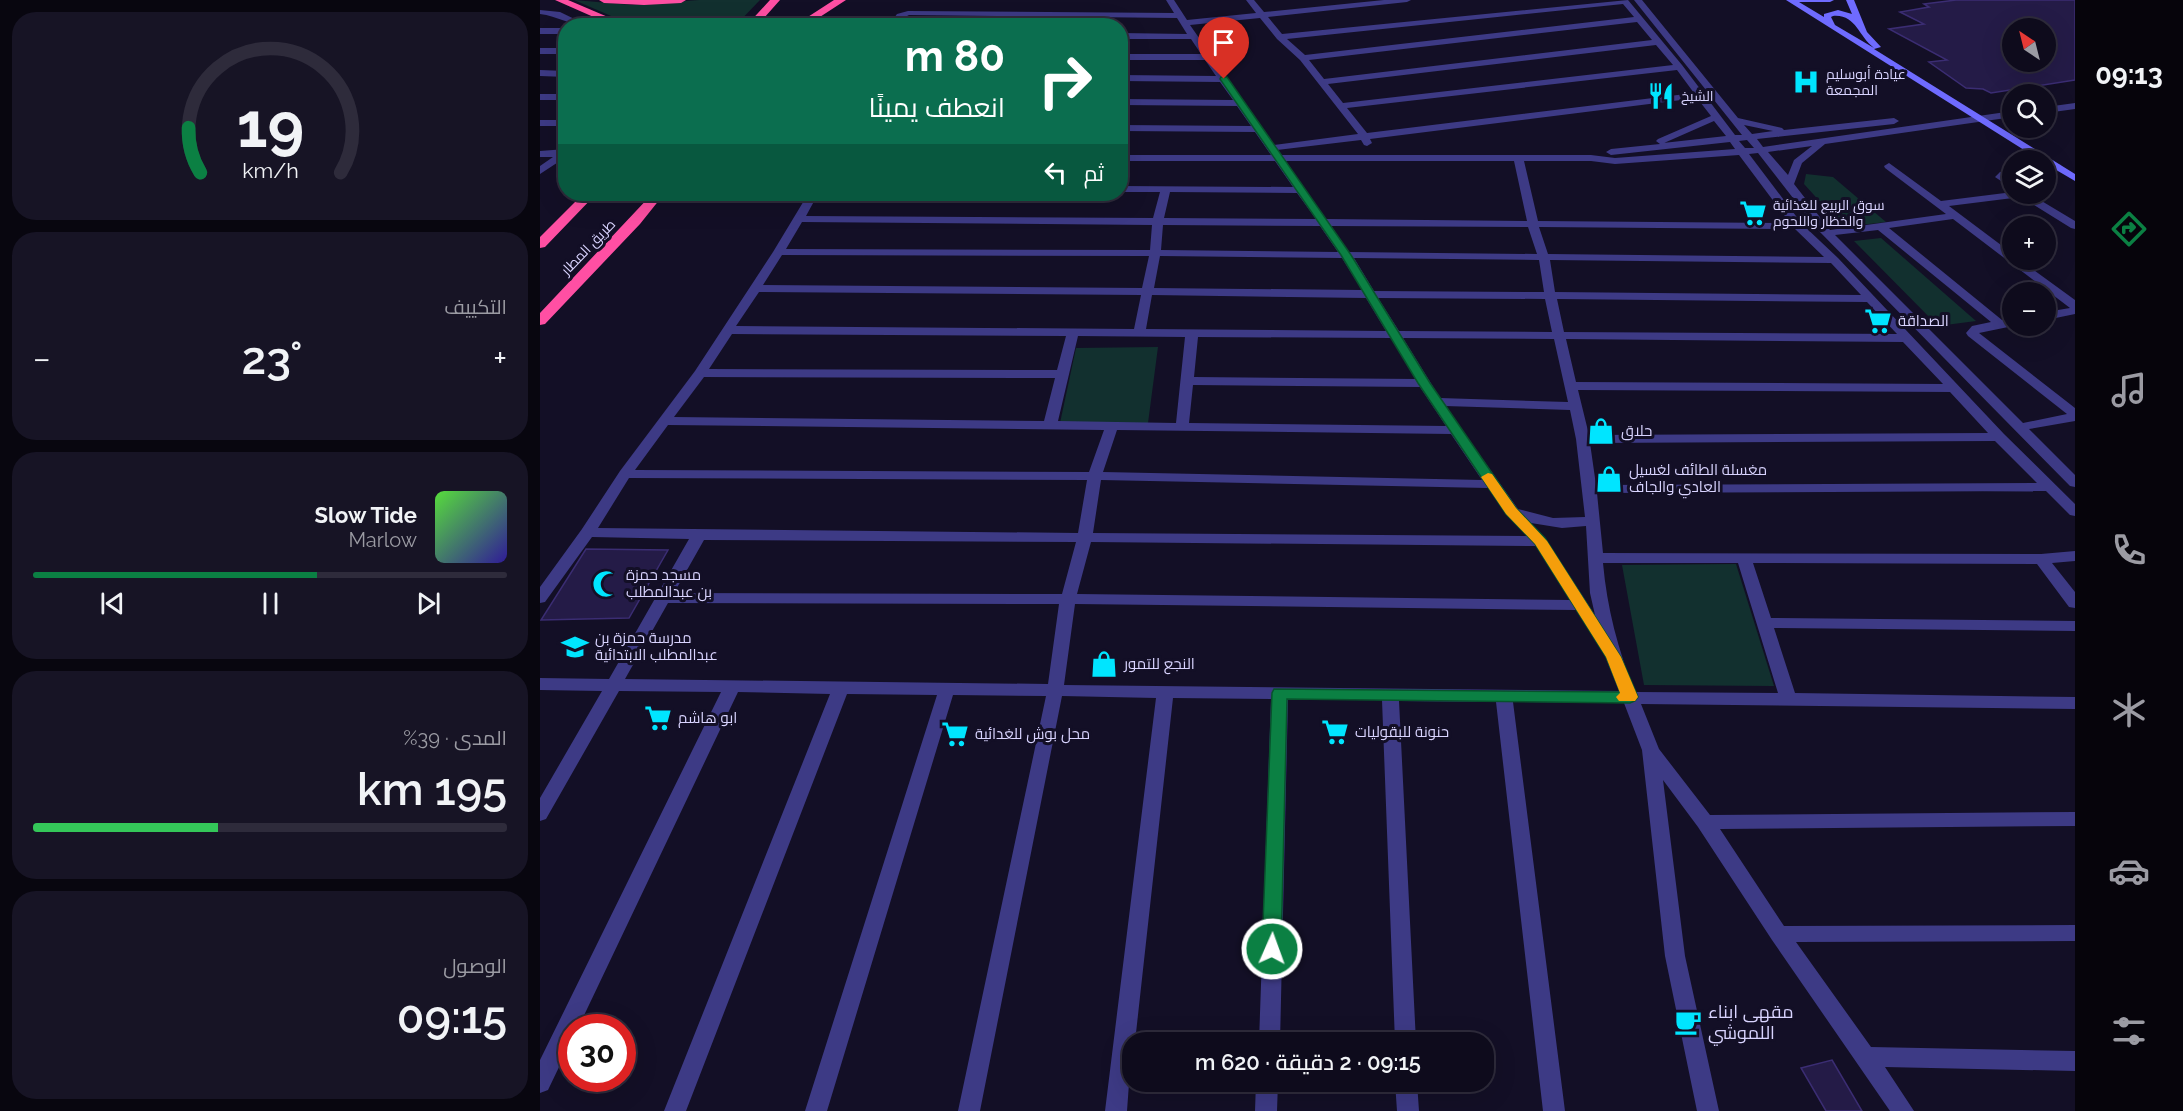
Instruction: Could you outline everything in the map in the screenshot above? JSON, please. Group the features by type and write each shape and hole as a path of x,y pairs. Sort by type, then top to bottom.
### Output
{"highway":[{"path":"560,0 604,18"},
{"path":"604,0 644,2 681,0"},
{"path":"758,18 775,0"},
{"path":"807,18 823,0"},
{"path":"812,18 841,0"},
{"path":"540,244 583,201"},
{"name":"طريق المطار","path":"540,321 652,201"}],"main road":[{"path":"1790,0 1967,112 1981,115"},
{"path":"1798,0 1830,0"},
{"path":"1850,0 1860,30 1871,43 1981,115 2027,150"},
{"path":"1832,27 1827,16 1832,13 1857,20"},
{"path":"1995,117 2075,167"},
{"path":"2056,170 2075,178"}],"street":[{"path":"1170,0 1193,37 1346,255 1436,402 1492,484 1511,511 1540,541 1613,657 1651,750 1676,956 1708,1111"},
{"path":"1250,0 1281,37 1303,58 1365,137 1373,159"},
{"path":"898,18 908,13 962,10 1085,12 1182,20 1407,0"},
{"path":"1281,37 1624,0 1679,67 1798,226 1870,299 1998,437 2075,512"},
{"path":"1638,0 1828,233 2075,483"},
{"path":"540,12 557,14 566,18"},
{"path":"1303,58 1638,19"},
{"path":"540,31 558,32"},
{"path":"1128,36 1193,37"},
{"path":"1321,82 1658,42"},
{"path":"540,51 558,51"},
{"path":"1128,57 1207,57"},
{"path":"1341,106 1679,67"},
{"path":"540,73 558,74"},
{"path":"1128,78 1224,79"},
{"path":"1272,148 1699,95"},
{"path":"540,97 558,97"},
{"path":"2056,101 2075,98"},
{"path":"1128,102 1239,103"},
{"path":"2056,109 2075,106"},
{"path":"1128,158 1591,158 1615,161 1761,150 1981,115 2002,109"},
{"path":"1591,158 1607,152 1734,140 1967,112"},
{"path":"1981,115 2002,116"},
{"path":"1638,149 1673,137 1715,117"},
{"path":"1735,120 1794,132"},
{"path":"540,123 558,123"},
{"path":"1128,128 1258,129"},
{"path":"1789,184 1798,162 1815,146 1826,140"},
{"path":"540,154 558,153"},
{"path":"540,171 558,158"},
{"path":"1519,159 1533,225 1544,257 1550,296 1583,439 1590,489 1598,593 1613,657"},
{"path":"1889,166 2002,251"},
{"path":"1128,189 1302,190"},
{"path":"1139,333 1155,253 1158,220 1166,189"},
{"path":"1940,204 2002,196"},
{"path":"540,598 588,532 625,474 700,374 779,252 809,201"},
{"path":"2040,204 2075,226"},
{"path":"1828,233 1955,216"},
{"path":"798,219 1798,226"},
{"path":"1881,227 2002,319"},
{"path":"779,252 1155,253 1833,260"},
{"path":"2027,270 2075,308"},
{"path":"756,288 1870,299"},
{"path":"2056,313 2075,308"},
{"path":"2002,324 1976,329 1972,333 2073,419"},
{"path":"728,330 1906,338"},
{"path":"1050,425 1073,332"},
{"path":"1182,425 1192,333"},
{"path":"700,374 1062,374"},
{"path":"1186,381 1424,383"},
{"path":"1571,386 1952,388"},
{"path":"1436,402 1574,406"},
{"path":"2020,427 2073,419"},
{"path":"665,421 1112,424 1456,430"},
{"path":"969,1111 1055,690 1068,599 1085,536 1095,476 1112,424"},
{"path":"1583,439 1998,437"},
{"path":"625,474 1095,476 1492,484"},
{"path":"1590,489 2050,487"},
{"path":"1511,511 1546,523 1561,525 1593,520"},
{"path":"588,532 699,535 1540,541"},
{"path":"540,814 699,535"},
{"path":"1594,558 2041,559 2075,556"},
{"path":"1744,558 1788,699"},
{"path":"2041,559 2075,603"},
{"path":"665,598 1068,599 1582,605"},
{"path":"1765,623 2075,626"},
{"path":"540,684 2075,703"},
{"path":"540,1083 732,687"},
{"path":"675,1111 841,688"},
{"path":"816,1111 947,689"},
{"path":"1116,1111 1165,692"},
{"path":"1269,1032 1280,693"},
{"path":"1390,694 1405,1032"},
{"path":"1504,696 1554,1111"},
{"path":"1651,750 1705,822 1779,934 1903,1111"},
{"path":"1705,822 2075,819"},
{"path":"1779,934 2075,933"},
{"path":"1865,1057 2075,1061"},
{"path":"1266,1111 1267,1092"},
{"path":"1406,1092 1407,1111"}],"green space":[{"path":"574,0 632,5 699,0 760,0 743,18 616,18"},
{"path":"1806,174 1833,177 1886,222 1843,227 1804,184"},
{"path":"1881,238 1976,321 1938,326 1854,241"},
{"path":"1158,347 1148,423 1060,423 1076,348"},
{"path":"1736,564 1774,686 1644,685 1622,565"}],"building":[{"path":"1956,0 2075,0 2075,80 2049,84 2002,84 2002,91 1991,93 1983,89 1966,88 1929,62 1947,60 1889,29 1924,24 1900,12 1929,7 1924,4"},
{"name":"مسجد حمزة بن عبدالمطلب","path":"586,549 668,550 629,618 541,620"},
{"path":"1832,1060 1862,1111 1826,1111 1801,1068"}],"slow traffic":[{"path":"1488,477 1511,511 1540,541 1582,605 1613,657 1630,697 1624,697"}],"place":[{"name":"عيادة أبوسليم المجمعة","path":"1806,82"},
{"name":"الشيخ","path":"1661,96"},
{"name":"سوق الربيع للغذائية والخظار واللحوم","path":"1753,213"},
{"name":"الصداقة","path":"1878,321"},
{"name":"حلاق","path":"1601,431"},
{"name":"مغسلة الطائف لغسيل العادي والجاف","path":"1609,479"},
{"name":"مسجد حمزة بن عبدالمطلب","path":"606,584"},
{"name":"مدرسة حمزة بن عبدالمطلب الابتدائية","path":"575,647"},
{"name":"النجع للتمور","path":"1104,664"},
{"name":"ابو هاشم","path":"658,718"},
{"name":"حنونة للبقوليات","path":"1335,732"},
{"name":"محل بوش للغدائية","path":"955,734"},
{"name":"مقهى ابناء اللموشي","path":"1688,1022"}],"route":[{"path":"1224,79 1346,255 1436,402 1511,511 1540,541 1613,657 1630,697 1280,693 1272,949"}]}
